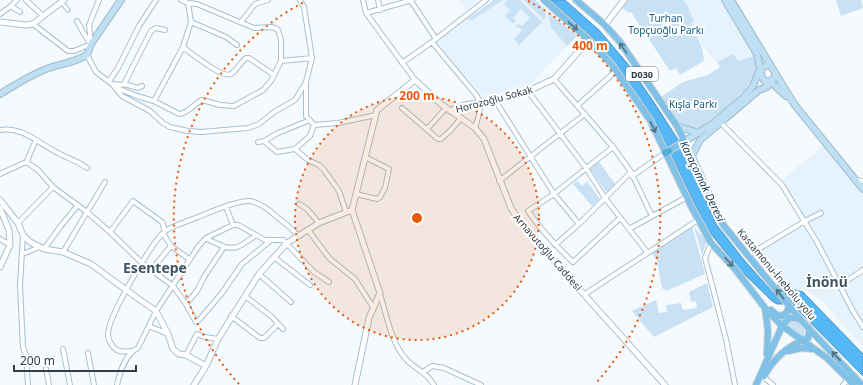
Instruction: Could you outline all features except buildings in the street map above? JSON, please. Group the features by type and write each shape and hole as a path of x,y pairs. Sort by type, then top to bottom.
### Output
{"main road":[{"path":"0,94 32,75 53,66 72,63 87,55 91,44 121,0"},
{"path":"544,0 589,40 616,71 650,120 667,152 698,220 711,243 735,269 765,308 782,326 827,358 845,383 854,385"},
{"path":"576,0 605,25"},
{"path":"725,0 757,54 762,77 765,82 770,81 794,104 863,189"},
{"path":"731,0 794,104"},
{"name":"D030","path":"605,25 620,42 678,126 683,138 681,144"},
{"path":"692,156 700,140 749,91 760,69 770,64"},
{"path":"667,152 719,121 759,90 767,87 776,75"},
{"path":"678,126 700,133"},
{"name":"Kastamonu-İnebolu yolu","path":"681,144 692,156 724,226 800,320 862,385"},
{"path":"753,292 767,307 780,316 785,314 789,306"},
{"path":"765,308 769,338 766,363"},
{"path":"756,385 782,326 789,318 796,318 800,320"},
{"path":"760,385 770,365 784,352 801,340 808,338 809,328"},
{"path":"784,352 802,348 814,349"}],"street":[{"path":"0,14 17,0"},
{"path":"26,0 43,16"},
{"path":"91,44 89,25 99,0"},
{"path":"111,83 139,26 156,0"},
{"path":"116,88 154,101 179,114 185,113 202,100 220,105 234,106 268,86 281,61 281,40 278,30 271,27 254,28 197,4 188,3 182,0"},
{"path":"240,22 255,4 268,0"},
{"path":"300,0 304,8 312,58 306,82 306,116 314,125"},
{"path":"364,0 366,14 415,80 377,110 352,210 396,345 405,358 430,377 434,385"},
{"path":"378,0 380,10"},
{"path":"366,14 412,0 436,39"},
{"path":"402,63 486,0"},
{"path":"605,25 624,0"},
{"path":"0,22 26,25 33,24 61,1 68,10"},
{"path":"154,101 183,47 191,22 188,3"},
{"path":"11,6 20,12"},
{"path":"77,20 91,44"},
{"path":"191,22 226,37 237,45"},
{"path":"33,24 68,51 74,51 91,44"},
{"path":"124,84 151,31 156,28 164,30"},
{"name":"Horozoğlu Sokak","path":"415,80 448,109 495,100 528,92 554,79 589,40"},
{"path":"432,42 477,96 481,106 475,128"},
{"path":"183,47 215,70 226,75 232,74 246,58 249,58 274,75"},
{"path":"87,55 96,72 111,83 122,96 150,111 163,123 170,127 188,131 200,132 248,128 259,124 274,112 295,100 306,82"},
{"path":"281,61 312,58"},
{"path":"578,105 616,71"},
{"path":"554,79 613,147 632,174 652,216"},
{"path":"111,83 124,84 134,88 142,86"},
{"path":"528,92 586,168 605,198 647,252"},
{"path":"495,100 554,194 579,224"},
{"path":"402,108 438,139 441,139 451,130 461,118"},
{"path":"426,129 448,109"},
{"name":"Arnavutoğlu Caddesi","path":"448,109 475,128 484,139 499,181 511,208 523,226 665,385"},
{"path":"499,181 585,114"},
{"path":"314,125 338,123 376,115"},
{"path":"258,142 264,141 278,133 310,120"},
{"path":"719,121 782,185 804,221 863,327"},
{"path":"264,141 277,152 295,149 310,136 314,125"},
{"path":"0,130 17,131 87,168"},
{"path":"26,163 36,140"},
{"path":"613,147 554,194 528,211 555,245 573,262 620,218"},
{"path":"295,149 308,160 319,165 324,170 339,190 346,212"},
{"path":"555,245 632,174 667,152"},
{"path":"356,194 377,199 380,198 385,188 389,169 365,157"},
{"path":"0,174 26,163 38,170 53,187 87,212 142,263 173,286 186,304 196,322 222,293 242,264 271,240"},
{"path":"856,180 863,181"},
{"path":"63,252 105,182"},
{"path":"18,223 53,187"},
{"path":"629,229 687,197"},
{"path":"0,200 18,223 23,235 30,242 42,248 63,252 91,264 156,311 168,334 173,349 179,354 186,355 206,366"},
{"path":"110,232 133,201 162,222 164,232 171,246 189,259"},
{"path":"298,236 294,230 267,209 251,201 226,206 164,232 142,263 126,290 110,325 108,335 110,342 117,350 121,352 132,351 138,348 156,311 198,247 206,238 232,225 238,225 265,240 283,240 288,243 314,272 329,282"},
{"path":"299,204 319,223"},
{"path":"22,254 42,248 78,205"},
{"path":"226,206 232,225"},
{"path":"0,208 8,230 10,245 0,267"},
{"path":"194,385 206,366 218,339 244,296 259,274 274,257 288,243 319,223 352,210"},
{"path":"748,256 804,221 820,213"},
{"path":"585,294 698,220"},
{"path":"308,230 330,259 355,279 373,307"},
{"path":"23,235 20,286 23,347 26,355 28,385"},
{"path":"206,238 224,247 233,249 241,246 256,235"},
{"path":"0,239 10,245"},
{"path":"711,243 705,258 726,339 735,385"},
{"path":"151,270 171,246"},
{"path":"186,304 197,291 204,277 224,247"},
{"path":"274,257 310,285"},
{"path":"840,285 863,270"},
{"path":"259,274 291,302"},
{"path":"355,385 369,318 380,293"},
{"path":"244,296 272,318 283,329"},
{"path":"232,316 260,338 264,338 278,324"},
{"path":"149,326 168,334"},
{"path":"186,355 197,334 218,339"},
{"path":"63,349 70,385"},
{"path":"117,385 121,369 132,351"},
{"path":"88,353 94,385"},
{"path":"423,372 432,366 444,368 481,385"},
{"path":"46,369 49,385"},
{"path":"764,377 773,385"}],"shaded area":[{"path":"459,0 478,0 466,10"},
{"path":"494,0 535,0 577,36 535,79 532,84 485,98 434,42"},
{"path":"678,0 723,0 754,56 739,61 733,54 717,62 703,47"},
{"path":"826,144 859,184 863,182 863,347 821,300 805,290 781,285 773,279 750,253 804,218 781,180"}],"green space":[{"path":"494,0 503,0 472,20 467,19"},
{"path":"508,0 520,0 542,22 519,45 514,39 522,30 516,26 519,24 522,26 530,18 521,9 513,18 516,21 513,24 505,16 510,10 504,4"},
{"path":"524,0 535,0 544,8 546,18 543,19"},
{"name":"Turhan Topçuoğlu Parkı","path":"625,0 683,0 686,3 694,21 691,23 702,48 704,61 680,75 676,68 670,71 631,12 629,13 621,7"},
{"path":"836,0 861,0 863,8 841,16"},
{"path":"548,12 577,36 567,46 551,27"},
{"name":"Kışla Parkı","path":"733,54 739,61 754,56 756,65 755,73 751,81 728,106 704,125 695,129 684,127 675,118 661,97 683,82 708,75 720,67 717,62"},
{"path":"599,162 616,185 607,193 590,169"},
{"path":"578,181 582,186 587,181 600,199 592,206 573,184"},
{"path":"692,226 705,274 666,291 662,288 657,261 651,252"},
{"path":"694,227 707,241 702,255"},
{"path":"707,283 713,307 654,337 632,311 656,300 659,313 667,312 666,305 681,303 683,310 697,308 696,301 691,302 689,292"},
{"path":"792,320 796,320 804,329 805,335 802,337 788,327 787,324"}],"water":[{"path":"550,0 565,0 599,30 627,63 684,149 716,224 744,260 783,304 777,304 772,301 740,270 707,229 654,120 619,69 592,37"},
{"path":"777,285 803,292 863,354 863,376 795,307"}],"district":[{"name":"Esentepe","path":"155,267"},
{"name":"İnönü","path":"827,281"}],"water label":[{"name":"Karaçomak Deresi","path":"703,181"}]}
